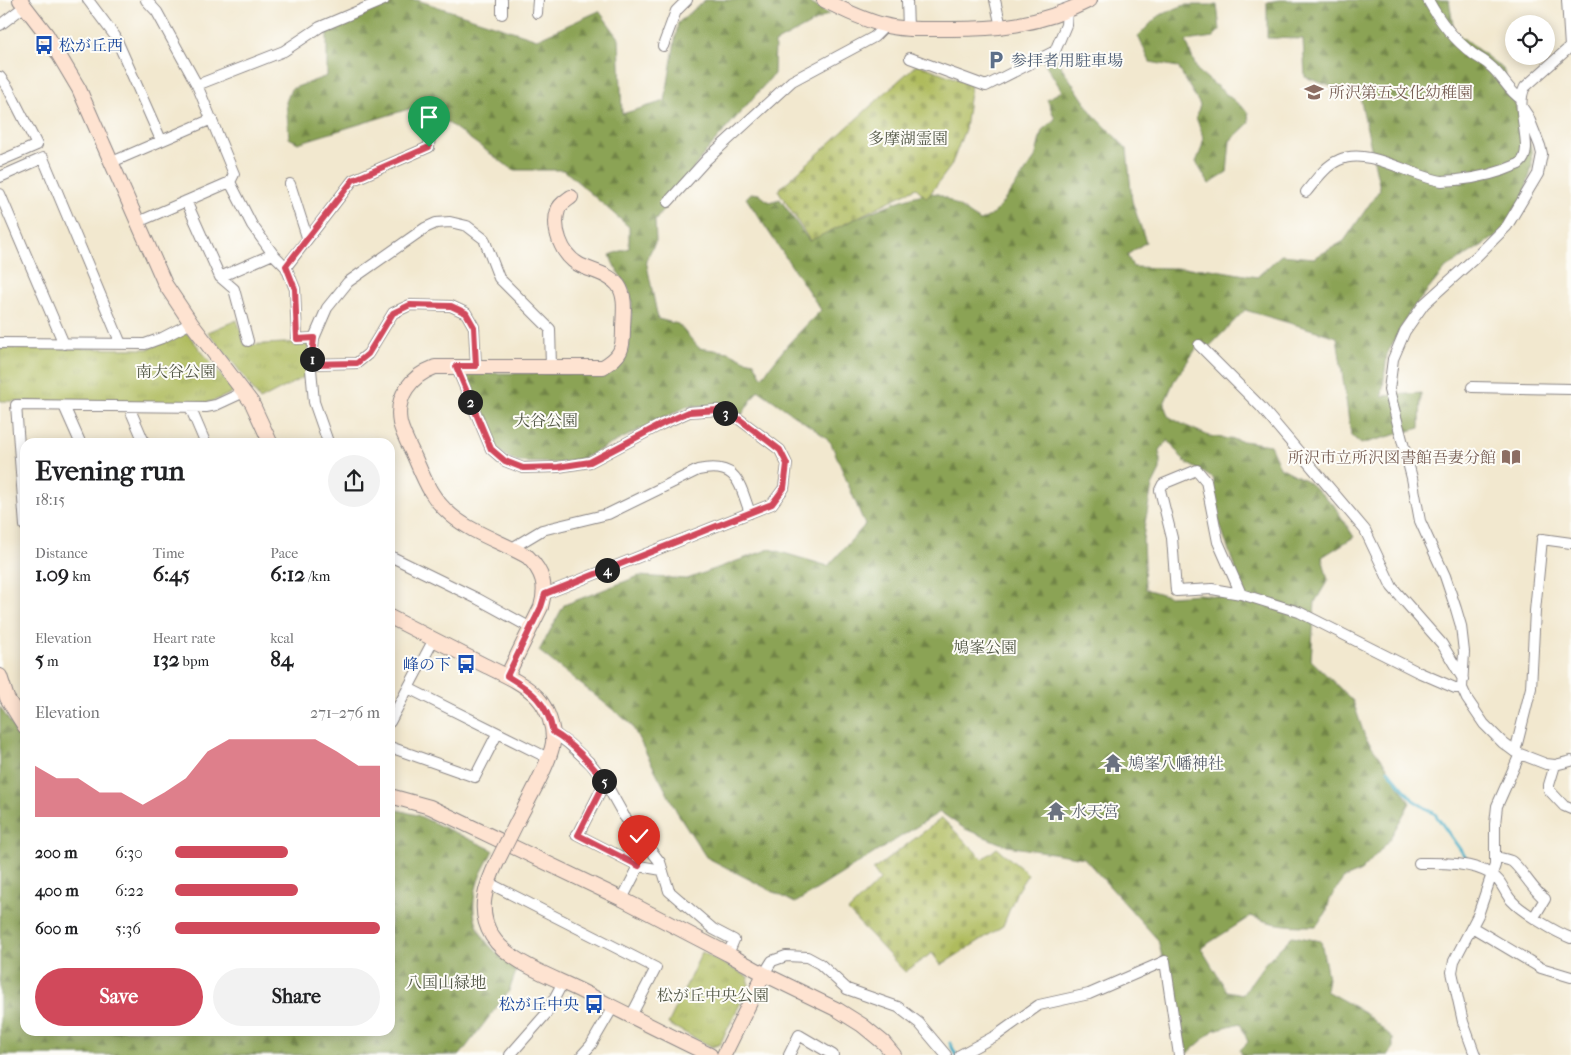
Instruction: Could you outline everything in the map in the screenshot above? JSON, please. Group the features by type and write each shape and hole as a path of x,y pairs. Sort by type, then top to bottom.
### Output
{"street":[{"path":"88,0 115,36 161,140"},
{"path":"138,222 230,182 234,174 197,85 157,12 146,0"},
{"path":"197,85 284,51 320,27 384,0"},
{"path":"502,0 502,14"},
{"path":"537,13 538,0"},
{"path":"663,46 676,10 688,0"},
{"path":"824,0 841,9 885,26 947,29 1001,27 1030,23 1067,11 1090,0"},
{"path":"907,0 908,28"},
{"path":"995,0 1001,27"},
{"path":"1428,0 1450,34 1490,65 1522,103 1542,154 1538,174 1507,226 1424,304 1410,324 1393,359 1389,390 1412,478 1420,521 1445,576 1461,626 1464,652 1463,684"},
{"path":"1306,192 1324,170 1339,160 1353,156 1375,159 1408,172 1442,181 1479,178 1511,168 1524,161 1527,150 1522,118 1522,92 1525,87 1571,47 1567,0"},
{"path":"0,25 23,3 47,35 79,89 165,284 191,323 244,392 252,404 268,438"},
{"path":"910,58 986,86 1055,50 1066,25 1067,11"},
{"path":"668,202 707,159 792,81 874,37 885,26"},
{"path":"0,77 8,88 37,145 0,161"},
{"path":"112,162 212,119"},
{"path":"286,266 353,180 429,147 431,120"},
{"path":"0,177 43,158 121,344"},
{"path":"230,182 252,225 272,254 286,266 295,289 297,339 314,338"},
{"path":"290,184 307,237"},
{"path":"0,194 64,344"},
{"path":"507,676 541,607 545,594 544,584 535,564 528,557 464,524 442,507 430,493 400,424 400,400 412,381 422,372 434,367 603,366 614,360 623,347 623,297 619,286 610,278 576,263 563,250 556,230 557,211 571,197"},
{"path":"186,201 220,277 234,289 248,341"},
{"path":"325,438 314,402 311,364 314,338 327,308 348,282 425,228 436,223 450,222 467,226 484,239 499,278 550,328 551,367"},
{"path":"220,277 272,254"},
{"path":"311,364 357,363 368,354 393,313 410,305 451,306 466,313 474,327 476,366"},
{"path":"0,343 145,344 162,338 191,323"},
{"path":"1199,345 1261,407 1364,530 1392,587 1442,644 1463,684 1467,699 1484,724 1503,743 1518,753 1537,761 1555,765 1571,760"},
{"path":"456,366 491,449 505,461 523,468 558,467 590,462 689,412 718,410 739,419 780,450 787,464 784,488 772,504 545,594"},
{"path":"1472,387 1571,389"},
{"path":"20,459 16,405 190,407 216,405 244,392"},
{"path":"64,406 78,438"},
{"path":"130,407 142,438"},
{"path":"190,407 203,438"},
{"path":"512,548 542,530 608,514 698,470 710,468 719,467 730,473 738,481 750,513"},
{"path":"1241,594 1218,542 1206,482 1197,470 1163,484 1160,490 1172,538 1176,591 1212,589 1241,594 1299,612 1418,672 1455,688 1463,684"},
{"path":"1475,1055 1463,1022 1452,972 1454,961 1472,928 1492,874 1495,857 1497,806 1518,753 1531,688 1535,611 1542,539 1571,543"},
{"path":"395,558 478,599 531,628"},
{"path":"395,620 507,676 538,697 550,720 553,732 552,748 487,882 483,909 486,923 492,936 515,957 710,1055"},
{"path":"395,713 434,639"},
{"path":"0,676 7,698 20,719"},
{"path":"408,688 548,758"},
{"path":"553,732 591,764 605,782 624,816 660,862 670,891 713,929 734,940 728,954"},
{"path":"395,749 475,777 497,734"},
{"path":"1555,765 1549,790 1564,806 1571,809"},
{"path":"605,782 577,835 639,866 662,870"},
{"path":"395,797 430,807 622,899 764,974 838,1010 862,1025 884,1043 894,1055"},
{"path":"1495,857 1510,860 1515,864 1532,887 1545,899 1534,917"},
{"path":"1419,862 1472,866 1492,874 1498,879 1512,901 1560,934 1571,938"},
{"path":"622,899 639,866"},
{"path":"487,882 656,968 631,1016"},
{"path":"1472,928 1541,968 1571,977"},
{"path":"724,1055 772,961 786,956 807,956 820,964 847,989 898,1007 919,1023 946,1055"},
{"path":"960,1055 997,1035 1039,1005 1089,994 1166,961 1179,1055"},
{"path":"510,1055 546,1014 564,982"},
{"path":"582,1055 591,1045 613,1007"},
{"path":"789,1055 799,1035 834,1055"}],"green space":[{"name":"鳩峯公園","path":"395,0 417,0 537,39 599,11 619,38 622,114 665,101 678,23 705,0 805,0 829,14 775,43 774,74 704,154 655,221 656,241 646,260 658,319 678,324 699,348 729,352 754,362 762,377 789,343 821,310 746,198 751,193 759,194 769,202 780,199 809,241 894,203 927,194 942,196 980,221 994,214 1012,190 1035,158 1042,130 1055,119 1047,99 1062,91 1043,60 1050,55 1055,57 1092,113 1127,149 1132,201 1146,242 1127,255 1133,267 1210,269 1257,277 1281,255 1314,258 1344,241 1380,189 1360,97 1305,77 1303,39 1267,38 1267,2 1280,0 1449,0 1454,31 1503,69 1531,149 1532,167 1516,224 1446,268 1409,313 1387,354 1382,396 1421,393 1420,428 1361,444 1351,435 1337,337 1245,310 1210,346 1198,346 1174,381 1164,404 1168,416 1209,436 1270,445 1280,467 1307,481 1333,504 1354,537 1322,557 1328,580 1315,602 1311,660 1353,701 1365,737 1386,765 1410,803 1388,842 1361,871 1343,879 1330,899 1326,913 1316,926 1275,924 1251,916 1201,948 1227,991 1243,994 1265,963 1292,936 1321,941 1328,978 1326,991 1364,1012 1393,1038 1393,1049 1388,1055 1242,1055 1240,1050 1248,1042 1240,1023 1214,1030 1188,1053 1174,1008 1158,940 1084,858 1007,846 965,829 940,812 795,903 706,857 677,812 631,724 539,651 564,605 639,576 687,579 770,549 828,566 865,525 831,443 824,436 758,390 741,416 721,407 706,405 686,407 583,458 559,463 517,462 506,456 497,448 465,376 467,373 601,374 623,360 631,331 632,303 630,292 610,255 629,248 629,227 564,170 513,170 437,115 412,108 298,143 289,138 286,102 291,89 327,76 327,33","holes":["1168,440 1185,462 1214,479 1212,501 1243,592 1242,599 1199,594 1169,596 1145,589 1143,540 1145,523 1152,486 1160,470 1160,450"]},
{"path":"1184,5 1217,5 1220,30 1213,37 1186,41 1197,70 1248,112 1249,123 1230,141 1227,173 1209,184 1196,162 1203,140 1196,118 1200,105 1178,67 1150,62 1138,36 1158,16"},
{"name":"多摩湖霊園","path":"917,64 971,84 965,129 951,166 927,198 916,188 810,241 778,190"},
{"path":"237,320 245,345 304,342 308,345 306,376 260,400 239,370 208,332"},
{"name":"南大谷公園","path":"188,334 234,392 205,403 0,401 0,348 148,349"},
{"name":"八国山緑地","path":"0,707 20,737 20,1036 395,1036 395,809 417,815 493,850 478,881 474,899 476,924 481,934 496,953 517,969 509,991 460,1055 0,1055"},
{"path":"942,818 983,859 997,848 1028,874 1017,891 1003,926 941,965 932,953 905,972 848,911 880,880 873,870"},
{"name":"松が丘中央公園","path":"702,952 748,977 749,986 720,1044 712,1047 668,1024"}],"waterway":[{"path":"1388,770 1413,800 1435,814 1469,862"},
{"path":"950,1043 956,1055"}],"place":[{"name":"松が丘西","path":"44,45"},
{"name":"参拝者用駐車場","path":"996,60"},
{"name":"所沢第五文化幼稚園","path":"1314,92"},
{"name":"所沢市立所沢図書館吾妻分館","path":"1511,457"},
{"name":"峰の下","path":"466,664"},
{"name":"鳩峯八幡神社","path":"1113,763"},
{"name":"水天宮","path":"1056,811"},
{"name":"松が丘中央","path":"594,1004"}],"route":[{"path":"429,147 353,180 286,266 295,289 297,339 314,338 311,364 357,363 368,354 393,313 410,305 451,306 466,313 474,327 476,366 456,366 491,449 505,461 523,468 558,467 590,462 689,412 718,410 739,419 765,438 780,450 787,464 784,488 772,504 545,594 541,607 507,676 538,697 545,708 553,732 591,764 605,782 578,835 639,866"}],"park label":[{"name":"大谷公園","path":"546,420"}]}
